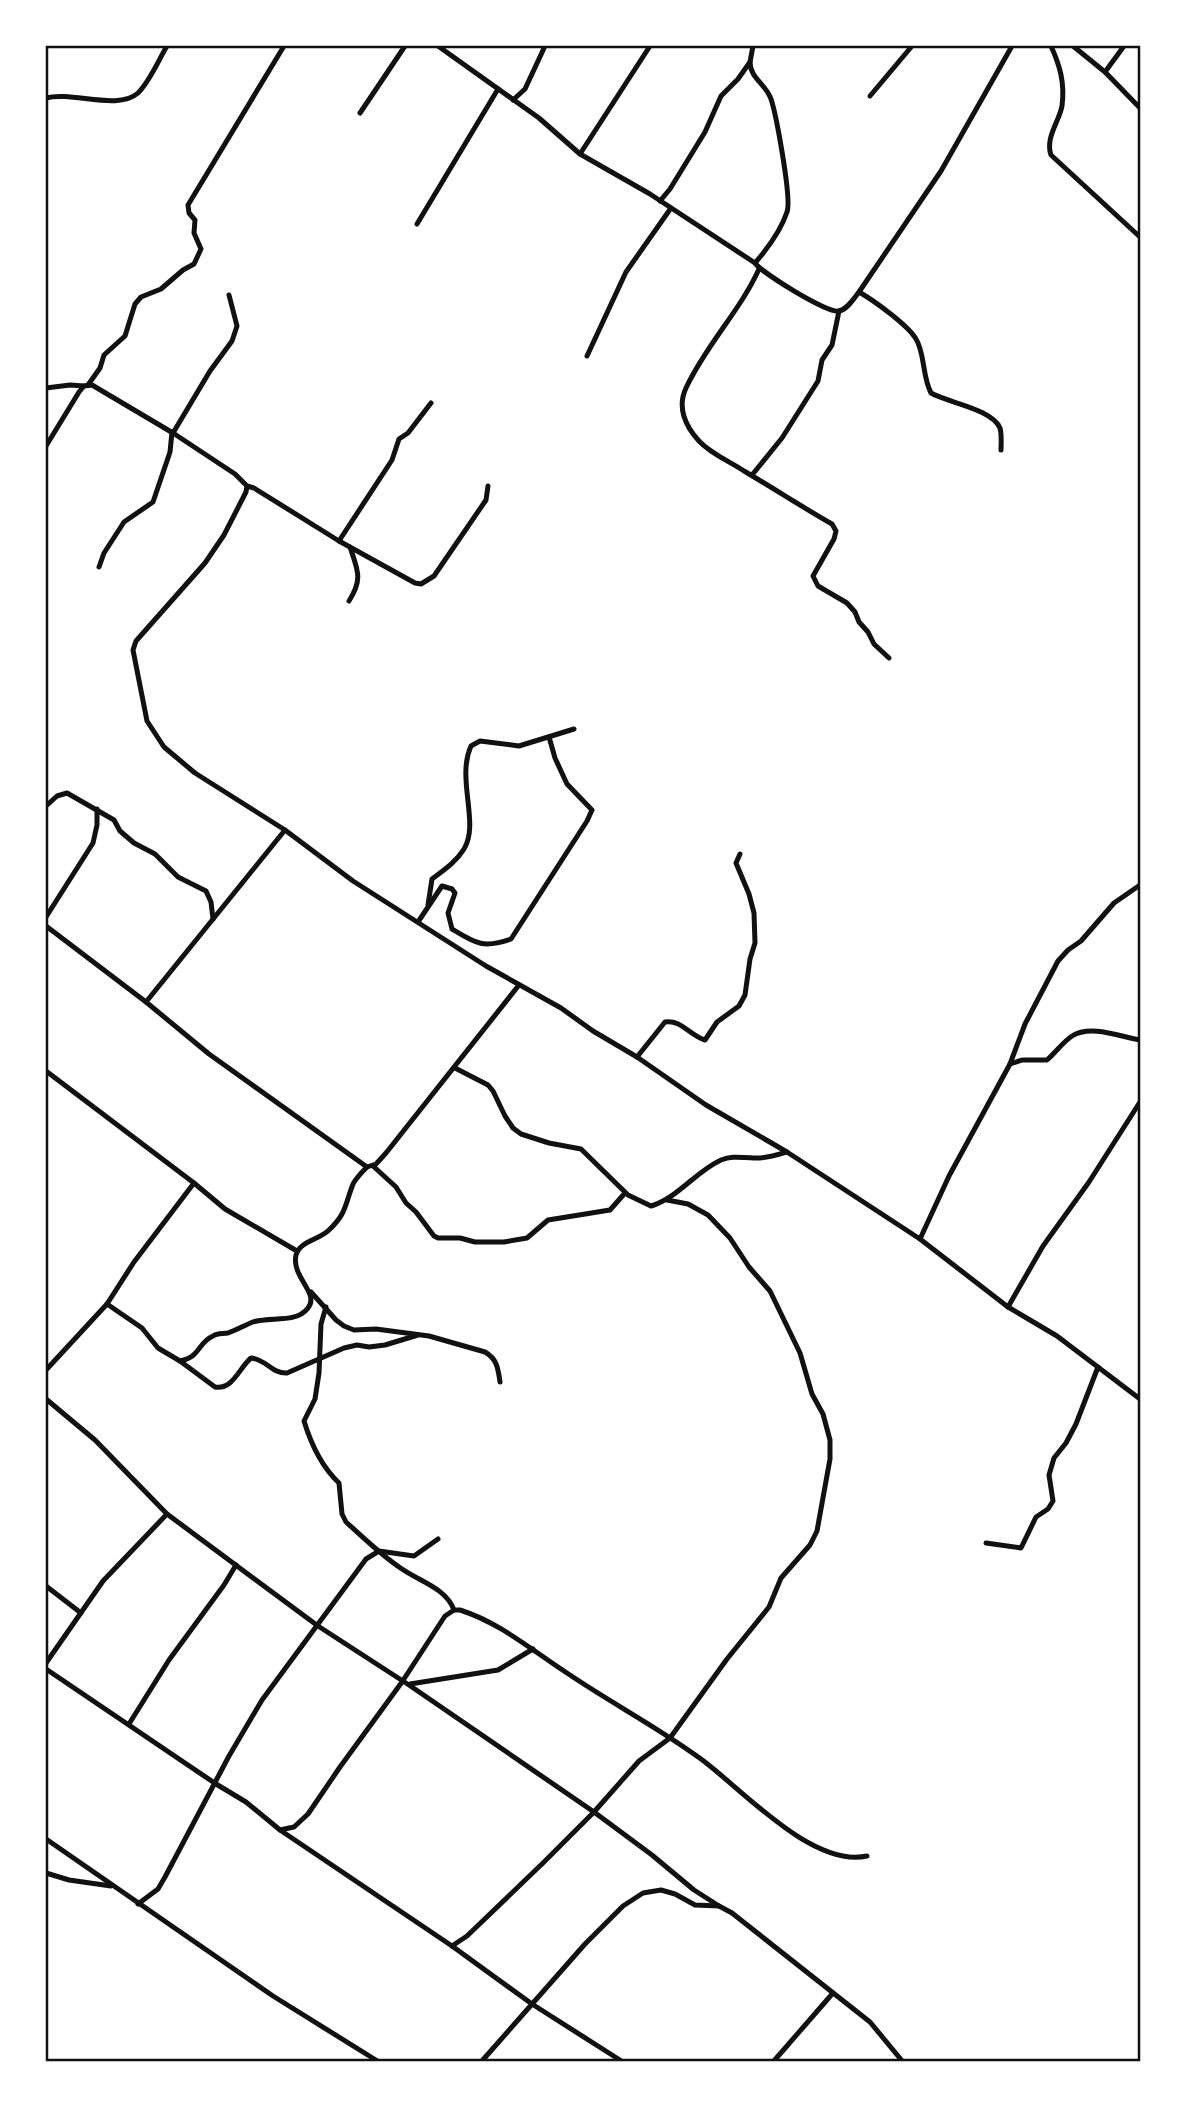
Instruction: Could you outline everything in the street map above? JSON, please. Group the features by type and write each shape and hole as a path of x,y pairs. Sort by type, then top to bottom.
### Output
{"street":[{"path":"46,99 69,96 126,101 138,93 167,46"},
{"path":"46,446 100,368 104,355 125,336 132,311 141,297 161,289 197,261 201,249 194,233 195,220 189,214 188,205 284,46"},
{"path":"359,113 405,46"},
{"path":"438,46 539,118 580,154 660,201 757,266 830,310 839,311 848,306 859,292 941,171 1012,46"},
{"path":"513,100 525,89 545,46"},
{"path":"580,154 650,46"},
{"path":"753,46 750,69 772,100 784,163 788,211 757,266 750,288 722,328 686,387 681,401 685,418 705,447 832,524 836,531 834,539 813,576 818,586 847,603 879,651 889,658"},
{"path":"870,96 912,46"},
{"path":"1051,46 1063,74 1062,107 1048,148 1051,155 1140,237"},
{"path":"1073,46 1105,72 1140,108"},
{"path":"1105,72 1124,46"},
{"path":"660,201 670,190 705,132 721,96 750,62"},
{"path":"417,224 498,89"},
{"path":"587,356 626,272 671,208"},
{"path":"859,292 878,302 916,339 931,393 972,408 995,421 1000,429 1001,450"},
{"path":"99,568 104,553 124,522 153,502 170,452 172,433 210,370 232,341 237,326 229,295"},
{"path":"752,475 782,438 818,381 822,360 832,345 839,311"},
{"path":"46,388 69,385 100,388 235,474 247,486 415,583 421,584 434,576 486,500 488,486"},
{"path":"339,541 391,460 399,439 408,433 432,403"},
{"path":"247,486 224,535 205,563 136,641 132,650 147,721 164,747 195,773 285,830 353,881 519,985 561,1008 706,1105 788,1152 920,1239 1009,1307 1057,1335 1140,1399"},
{"path":"349,601 357,587 359,576 350,547"},
{"path":"428,908 429,883 454,861 466,846 470,830 464,782 471,746 480,741 519,746 574,729"},
{"path":"418,922 442,886 446,886 455,893 448,913 452,929 477,944 498,944 511,939 592,810 567,784 549,737"},
{"path":"46,806 57,796 67,793 114,820 120,831 134,844 155,853 178,877 206,891 211,902 213,919"},
{"path":"46,918 93,843 97,809"},
{"path":"146,1002 285,830"},
{"path":"637,1057 648,1047 657,1031 671,1021 705,1040 716,1022 738,1006 745,995 755,943 751,903 736,863 740,853"},
{"path":"920,1239 949,1176 1010,1064 1025,1024 1058,961 1081,941 1114,903 1140,885"},
{"path":"46,926 209,1054 396,1187 438,1238 460,1238 475,1242 504,1242 527,1238 548,1220 610,1210 625,1193"},
{"path":"500,1382 497,1363 485,1352 452,1341 376,1329 354,1330 344,1326 302,1283 296,1269 297,1251 304,1244 328,1232 341,1217 347,1208 355,1181 455,1068 519,985"},
{"path":"1010,1064 1023,1060 1047,1060 1070,1037 1081,1031 1098,1031 1140,1040"},
{"path":"455,1068 481,1079 494,1090 505,1116 521,1134 581,1149 625,1193 651,1206 667,1200 702,1171 724,1159 732,1156 763,1158 788,1152"},
{"path":"46,1071 225,1209 297,1251"},
{"path":"1009,1307 1043,1246 1090,1182 1140,1102"},
{"path":"46,1370 107,1304 134,1262 194,1183"},
{"path":"452,1945 467,1936 594,1812 639,1760 670,1738 769,1606 781,1577 813,1540 822,1510 830,1459 830,1440 823,1414 812,1394 805,1364 765,1283 708,1215 688,1203 667,1200"},
{"path":"180,1361 195,1356 204,1342 212,1336 226,1334 270,1318 297,1317 307,1310 312,1301 311,1292"},
{"path":"107,1304 142,1328 158,1348 215,1387 222,1388 229,1385 251,1358 260,1359 279,1373 287,1373 319,1357 351,1346 385,1345 418,1335"},
{"path":"326,1307 321,1324 315,1399 305,1417 308,1435 329,1474 339,1483 342,1514 346,1522 403,1570 424,1580 446,1597 454,1610"},
{"path":"986,1543 1021,1548 1036,1517 1048,1509 1053,1501 1049,1475 1054,1458 1076,1424 1098,1367"},
{"path":"46,1399 95,1440 167,1514 318,1626 594,1812 653,1855 694,1890 732,1913 870,2021 903,2062"},
{"path":"167,1514 103,1581 46,1666 215,1784 246,1802 280,1830 452,1945 532,2004 623,2062"},
{"path":"138,1904 162,1883 229,1756 262,1700 366,1559 379,1551 414,1556 438,1539"},
{"path":"129,1724 169,1660 236,1565"},
{"path":"46,1586 81,1613"},
{"path":"280,1830 294,1827 308,1814 405,1683 445,1616 454,1610 466,1612 504,1630 670,1738 702,1760 783,1827 846,1858 867,1856"},
{"path":"405,1683 498,1670 533,1649"},
{"path":"46,1839 273,1996 379,2062"},
{"path":"46,1873 69,1880 112,1886"},
{"path":"481,2062 585,1944 623,1906 643,1893 661,1890 695,1905 719,1906"},
{"path":"773,2062 833,1993"}]}
